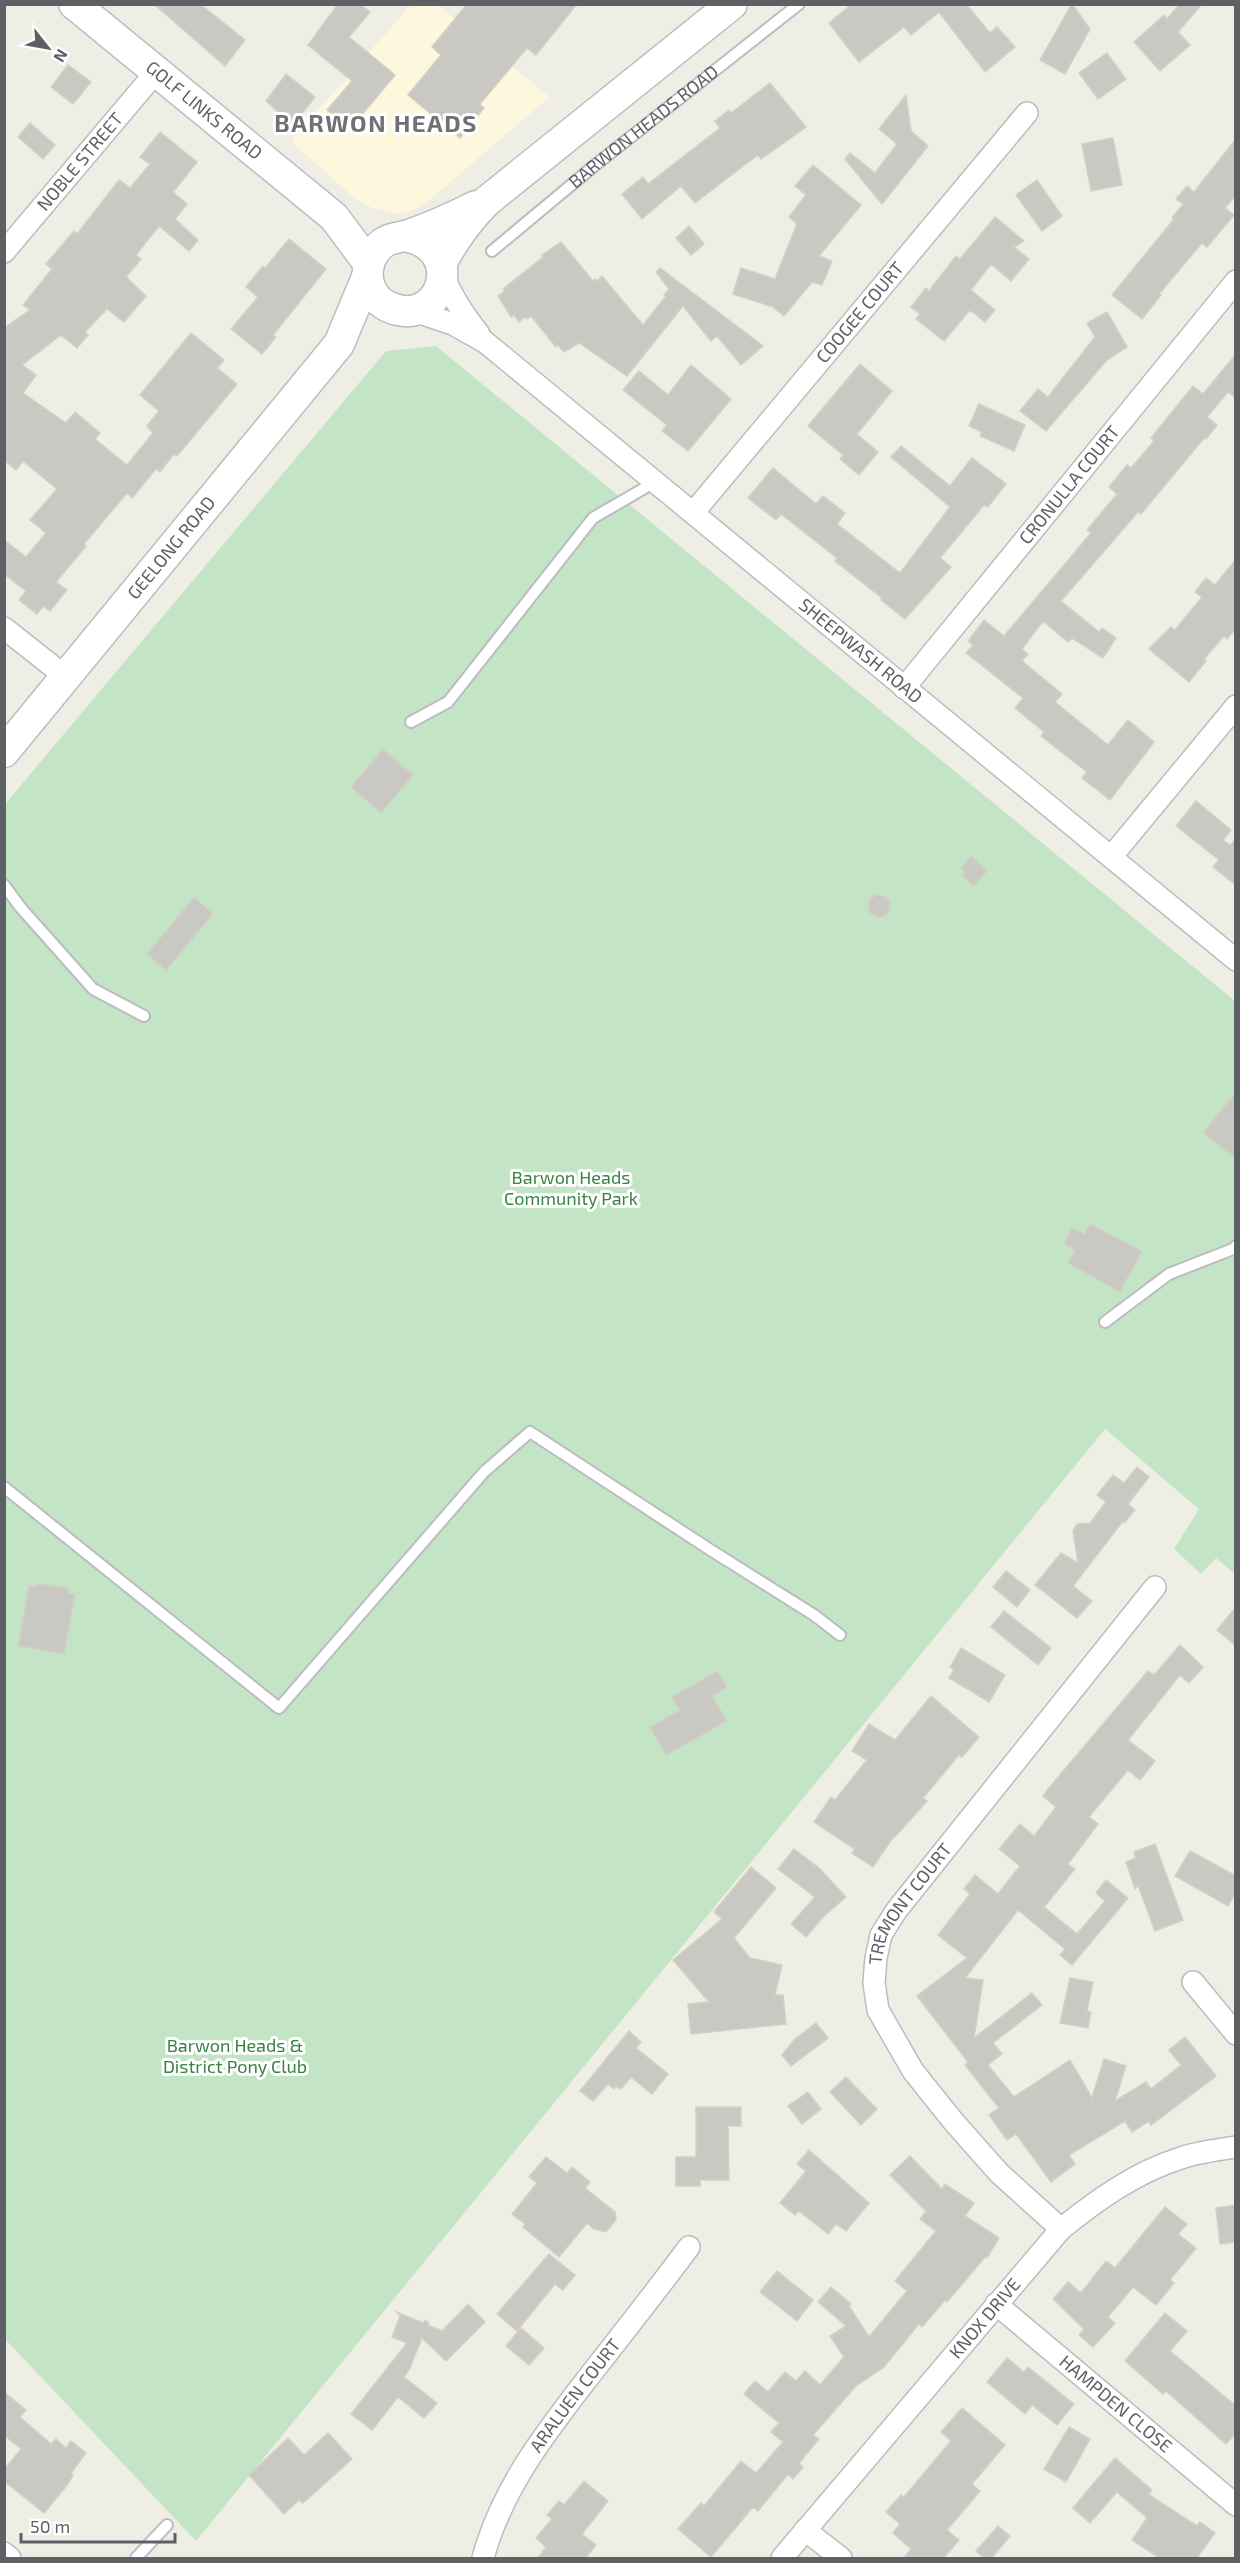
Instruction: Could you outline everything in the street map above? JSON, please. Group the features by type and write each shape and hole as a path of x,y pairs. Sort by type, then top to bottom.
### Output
{"main road":[{"name":"GOLF LINKS ROAD","path":"74,4 334,217 368,270"},
{"path":"487,201 384,243 374,252 368,270 371,291 379,301 390,308 408,311 425,306 435,297 441,285 442,268 464,225 487,201 732,4"},
{"name":"GOLF LINKS ROAD","path":"334,217 400,237"},
{"path":"400,237 419,239 430,246 442,268"},
{"name":"GEELONG ROAD","path":"339,344 368,270"},
{"name":"GEELONG ROAD","path":"4,752 339,344 366,326 408,311"}],"street":[{"name":"NOBLE STREET","path":"4,252 156,72"},
{"name":"COOGEE COURT","path":"693,513 1027,113"},
{"name":"SHEEPWASH ROAD","path":"442,268 450,292 462,313 485,342"},
{"name":"CRONULLA COURT","path":"904,688 1236,281"},
{"name":"SHEEPWASH ROAD","path":"408,311 453,324 485,342 1236,960"},
{"path":"4,628 66,678"},
{"path":"1111,857 1236,706"},
{"name":"TREMONT COURT","path":"1061,2229 999,2173 913,2071 878,2010 874,1983 876,1958 881,1935 896,1911 1155,1587"},
{"path":"1193,1982 1236,2034"},
{"name":"KNOX DRIVE","path":"782,2559 1061,2229 1088,2207 1133,2178 1181,2157 1236,2147"},
{"name":"ARALUEN COURT","path":"483,2559 507,2496 535,2447 689,2247"},
{"name":"HAMPDEN CLOSE","path":"996,2304 1236,2505"},
{"path":"805,2530 841,2559"},
{"path":"4,2553 10,2559"}],"lane":[{"name":"BARWON HEADS ROAD","path":"492,251 594,166 799,4"},
{"path":"411,722 448,702 593,518 655,482"},
{"path":"4,885 21,908 93,989 144,1016"},
{"path":"1105,1322 1169,1274 1236,1246"},
{"path":"4,1487 279,1708 484,1472 530,1432 709,1550 814,1615 840,1635"},
{"path":"136,2559 167,2525"}],"shaded area":[{"path":"411,5 438,5 549,97 432,198 411,212 395,213 372,208 352,196 291,141"}],"green space":[{"name":"Barwon Heads Community Park","path":"436,346 1235,1001 1235,1574 1216,1558 1201,1574 1174,1549 1199,1509 1105,1429 196,2541 5,2339 5,804 386,351"}],"building":[{"path":"154,4 200,4 245,40 225,66"},
{"path":"338,4 360,4 370,12 349,37 395,75 350,129 327,110 352,81 308,45"},
{"path":"467,4 577,4 536,55 527,48 480,104 484,108 460,138 408,95 441,55 432,47"},
{"path":"852,4 966,4 990,33 997,27 1015,47 985,72 939,12 911,35 904,27 859,62 829,23"},
{"path":"1072,4 1090,29 1065,74 1040,60"},
{"path":"1180,4 1202,4 1178,32 1190,45 1160,71 1134,42 1164,15 1167,19"},
{"path":"1107,53 1126,79 1098,99 1079,73"},
{"path":"68,65 91,82 73,104 51,87"},
{"path":"286,74 315,97 293,125 266,101"},
{"path":"770,83 806,127 761,159 758,155 695,203 681,186 642,219 622,194 643,177 648,184 720,128 715,121 729,110 731,113"},
{"path":"906,95 911,131 928,146 882,204 845,159 850,153 875,173 897,144 879,129"},
{"path":"30,123 55,145 43,159 18,137"},
{"path":"160,132 197,162 173,192 187,204 175,219 198,240 189,251 159,226 136,255 141,259 126,277 146,296 124,322 107,309 85,332 88,335 77,348 61,335 22,365 36,375 23,393 66,423 75,412 100,433 95,439 127,465 153,433 147,426 159,411 140,395 191,333 224,360 217,368 237,384 177,456 174,454 160,472 156,469 132,498 127,493 84,544 86,546 56,582 67,590 50,611 43,606 37,614 19,600 26,591 4,574 4,540 26,557 46,533 30,520 57,489 23,461 16,470 4,460 4,328 30,310 23,305 52,269 46,264 74,231 77,234 119,180 130,188 150,164 140,157"},
{"path":"1113,138 1122,185 1091,191 1082,144"},
{"path":"1236,139 1236,195 1225,208 1234,215 1207,247 1202,243 1159,294 1161,295 1142,319 1112,295 1174,219 1172,218 1183,204 1176,199 1187,186 1194,192"},
{"path":"813,165 861,205 819,256 832,261 822,285 812,282 784,316 773,307 733,294 741,268 775,279 797,224 789,217 806,195 795,186"},
{"path":"1037,180 1062,216 1042,231 1016,195"},
{"path":"995,217 1024,241 1014,247 1029,259 1011,281 991,264 971,290 995,310 985,322 970,310 944,341 916,319 920,314 911,307 926,288 929,291 956,256 960,259"},
{"path":"689,226 704,244 691,255 676,238"},
{"path":"289,239 326,269 273,335 276,337 262,354 231,329 258,297 246,287"},
{"path":"561,242 593,281 595,279 597,281 602,276 643,325 669,289 656,272 660,268 763,346 741,365 717,336 711,341 683,306 627,376 579,343 564,352 558,345 556,347 531,316 519,322 514,315 511,317 498,296 505,291 503,289 543,257 542,255"},
{"path":"1107,312 1127,347 1107,360 1046,431 1020,411 1038,389 1048,397 1095,337 1087,323"},
{"path":"1236,354 1236,398 1228,392 1207,417 1217,425 1141,514 1138,512 1061,601 1099,632 1102,628 1116,638 1103,658 1072,638 1068,642 1043,621 1022,649 1028,654 1022,661 1062,694 1055,702 1108,745 1128,720 1154,742 1110,800 1082,778 1087,772 1041,736 1044,732 1015,708 1023,698 966,653 973,645 968,641 984,620 1004,636 1091,533 1087,530 1117,494 1109,487 1127,465 1131,468 1154,441 1151,438 1193,386 1203,394"},
{"path":"860,364 892,391 857,434 878,452 859,475 840,459 843,455 808,426"},
{"path":"691,365 731,399 688,451 662,431 667,425 623,390 639,371 668,395"},
{"path":"979,404 1025,425 1014,451 980,436 982,432 969,426"},
{"path":"901,446 950,486 972,458 1006,484 988,507 984,505 940,558 951,567 905,619 835,561 837,558 781,514 776,520 748,498 773,468 816,504 823,496 845,513 837,524 900,573 950,507 891,457"},
{"path":"1236,559 1236,628 1227,639 1224,636 1204,659 1206,661 1189,682 1149,649 1171,627 1175,630 1202,597 1195,592 1206,578 1215,585"},
{"path":"383,749 413,775 381,813 351,787"},
{"path":"1196,801 1231,830 1223,840 1230,845 1236,839 1236,885 1213,867 1219,860 1176,826"},
{"path":"971,856 987,871 974,886 962,875 965,872 961,868"},
{"path":"879,895 887,898 890,906 887,914 879,917 871,914 868,906 871,898"},
{"path":"194,897 213,914 166,970 147,954"},
{"path":"1236,1092 1236,1158 1203,1133"},
{"path":"1090,1224 1142,1251 1120,1292 1068,1263 1075,1250 1064,1244 1072,1228 1085,1234"},
{"path":"1137,1467 1149,1477 1128,1504 1135,1510 1124,1523 1123,1521 1073,1586 1092,1601 1077,1618 1035,1585 1061,1553 1078,1563 1073,1531 1077,1524 1090,1523 1106,1502 1097,1495 1113,1475 1124,1483"},
{"path":"1006,1571 1030,1590 1017,1607 993,1587"},
{"path":"37,1583 69,1589 68,1593 75,1594 64,1654 18,1646 29,1586 36,1587"},
{"path":"1236,1607 1236,1646 1217,1630"},
{"path":"1004,1611 1051,1648 1038,1665 991,1627"},
{"path":"1180,1645 1203,1667 1189,1683 1180,1675 1128,1740 1155,1761 1140,1780 1128,1770 1089,1817 1098,1824 1068,1864 1075,1869 1044,1907 1077,1934 1105,1901 1096,1893 1106,1880 1128,1898 1072,1965 1060,1955 1065,1949 1018,1910 965,1978 983,1980 974,2038 1032,1993 1042,2005 993,2043 1002,2054 988,2065 1014,2097 1070,2060 1092,2098 1104,2059 1126,2066 1115,2101 1146,2082 1151,2089 1181,2065 1169,2050 1185,2037 1216,2076 1151,2125 1149,2121 1132,2132 1125,2121 1069,2155 1075,2164 1051,2182 1016,2134 1007,2140 989,2115 999,2108 965,2065 968,2062 917,1996 967,1958 938,1935 970,1894 964,1889 975,1875 998,1894 1020,1866 999,1849 1020,1824 1034,1836 1056,1807 1043,1796 1048,1789 1148,1671 1154,1675"},
{"path":"961,1648 1005,1675 989,1702 949,1678 954,1670 950,1667"},
{"path":"717,1671 727,1687 712,1696 727,1721 666,1755 650,1727 680,1710 672,1697"},
{"path":"931,1696 979,1737 962,1757 959,1755 923,1798 927,1801 894,1836 873,1867 852,1853 855,1849 814,1822 831,1797 835,1800 867,1760 852,1751 869,1724 895,1740"},
{"path":"1155,1844 1183,1920 1155,1931 1138,1885 1135,1889 1126,1862 1136,1858 1134,1852"},
{"path":"794,1849 819,1868 846,1897 823,1917 806,1937 791,1924 815,1897 778,1869"},
{"path":"1190,1851 1236,1876 1236,1892 1228,1906 1175,1876"},
{"path":"751,1867 776,1888 734,1938 750,1958 782,1965 775,1995 783,1995 786,2024 691,2034 688,2004 709,2002 673,1960 722,1919 714,1912"},
{"path":"1070,1978 1093,1982 1087,2011 1091,2012 1088,2028 1060,2023"},
{"path":"816,2023 828,2038 791,2066 782,2055 795,2039"},
{"path":"629,2031 641,2042 636,2048 668,2074 652,2094 631,2077 621,2089 616,2086 614,2089 608,2084 593,2101 580,2091"},
{"path":"846,2077 877,2109 861,2125 830,2092"},
{"path":"808,2092 821,2109 802,2124 788,2106"},
{"path":"696,2107 741,2107 741,2126 728,2126 729,2180 700,2180 700,2186 676,2186 676,2157 696,2157"},
{"path":"809,2150 869,2203 846,2231 836,2224 828,2234 799,2211 795,2215 780,2203 806,2171 797,2164"},
{"path":"910,2156 942,2189 945,2184 974,2203 965,2216 999,2238 987,2258 985,2257 947,2302 945,2300 922,2327 919,2324 884,2367 856,2386 813,2435 819,2439 799,2463 803,2467 793,2479 788,2474 758,2511 753,2507 711,2557 678,2529 701,2503 704,2506 741,2461 756,2473 783,2442 771,2432 779,2423 744,2394 755,2381 768,2392 785,2372 796,2381 805,2371 820,2385 844,2357 830,2336 846,2326 818,2302 831,2287 851,2304 849,2306 869,2337 907,2291 895,2281 936,2231 920,2219 926,2211 890,2175"},
{"path":"546,2157 567,2173 572,2167 590,2182 585,2188 615,2212 616,2220 606,2232 594,2229 587,2223 559,2257 523,2227 525,2224 512,2214 537,2183 529,2177"},
{"path":"1236,2205 1236,2242 1220,2244 1216,2208"},
{"path":"1165,2207 1187,2224 1178,2234 1196,2248 1170,2280 1174,2283 1156,2305 1133,2287 1108,2317 1115,2323 1093,2347 1079,2335 1084,2329 1053,2299 1068,2282 1081,2293 1106,2261 1115,2268"},
{"path":"549,2254 575,2275 563,2290 555,2284 517,2331 497,2314"},
{"path":"777,2271 813,2300 797,2321 760,2292"},
{"path":"468,2304 485,2322 446,2361 422,2338 404,2377 437,2403 424,2418 398,2397 372,2430 351,2414 407,2343 392,2337 400,2316 397,2312 423,2323 425,2320 429,2323 428,2325 442,2331"},
{"path":"1165,2313 1187,2331 1170,2351 1236,2406 1236,2433 1226,2444 1166,2391 1163,2394 1125,2361"},
{"path":"521,2328 544,2348 529,2365 506,2346"},
{"path":"1007,2358 1024,2372 1028,2367 1074,2404 1057,2425 1032,2405 1025,2414 987,2382"},
{"path":"4,2392 26,2410 20,2417 51,2444 56,2439 66,2448 71,2441 86,2453 71,2473 73,2475 68,2484 44,2513 4,2481 4,2470 21,2449 4,2435"},
{"path":"962,2408 1005,2445 972,2484 980,2491 947,2530 959,2540 943,2559 903,2559 911,2549 893,2533 900,2524 886,2512 901,2495 904,2497 951,2441 941,2432"},
{"path":"1069,2427 1090,2439 1066,2482 1044,2469"},
{"path":"328,2433 352,2459 303,2503 299,2500 284,2514 249,2475 288,2438 304,2455"},
{"path":"1115,2458 1152,2490 1148,2494 1197,2526 1200,2522 1215,2533 1196,2559 1161,2559 1132,2540 1147,2518 1117,2492 1090,2523 1073,2508"},
{"path":"584,2481 608,2501 582,2534 596,2545 585,2559 537,2559 546,2547 536,2538 552,2519 547,2515 559,2501 564,2505"},
{"path":"998,2526 1010,2536 991,2559 985,2559 976,2551"}],"district":[{"name":"BARWON HEADS","path":"376,124"}],"park label":[{"name":"Barwon Heads & District Pony Club","path":"235,2056"}]}
